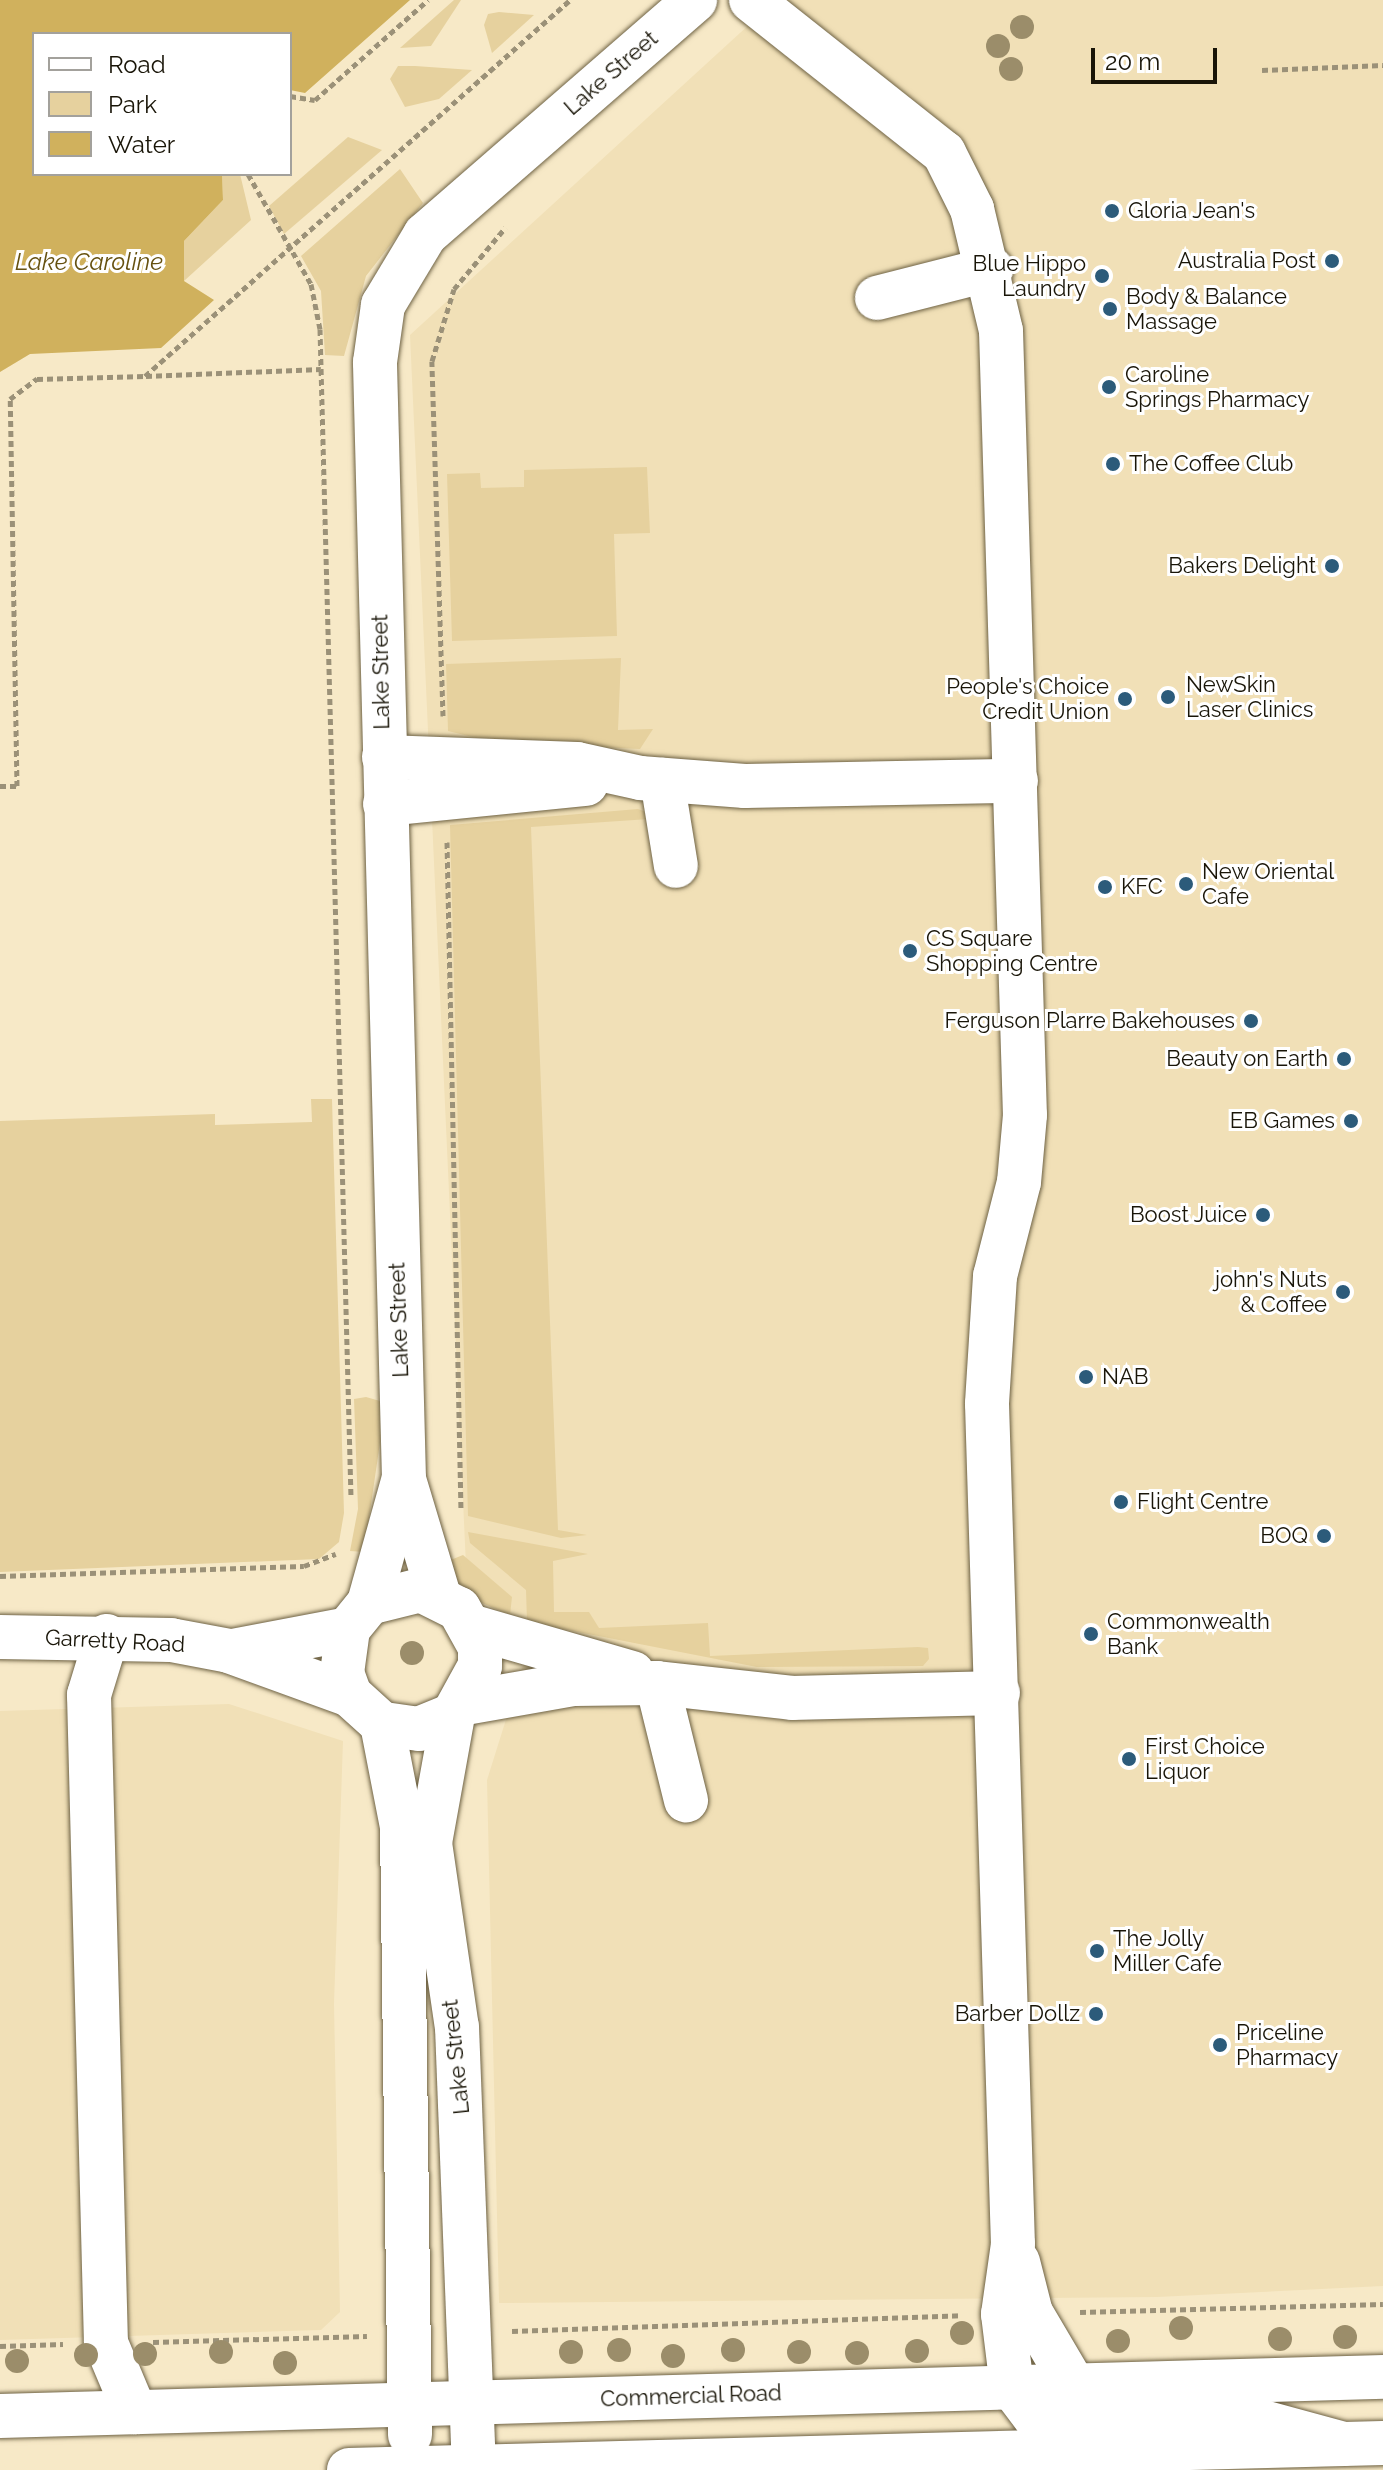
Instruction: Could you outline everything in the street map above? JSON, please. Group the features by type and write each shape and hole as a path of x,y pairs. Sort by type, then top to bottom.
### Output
{"street":[{"name":"Lake Street","path":"439,1596 404,1479 375,362 383,305 425,235 695,0"},
{"path":"751,0 944,153 991,269 1001,331 1025,1115 1019,1182 995,1276 987,1404 1017,2314 1012,2387 1035,2417 1226,2412 1364,2444"},
{"path":"799,0 851,80"},
{"path":"877,298 991,269"},
{"path":"384,757 577,764 651,779 745,786 1016,781"},
{"path":"385,804 651,779"},
{"path":"651,779 676,866"},
{"name":"Lake Street","path":"358,1616 404,1479"},
{"path":"657,1683 473,1627 439,1596 403,1590 358,1616 342,1673 350,1695 382,1724 419,1729 459,1709 511,1690 657,1683 792,1698 998,1693"},
{"name":"Garretty Road","path":"229,1651 358,1616"},
{"path":"459,1709 480,1666 473,1627"},
{"path":"107,1636 89,1695 106,2343 135,2412"},
{"name":"Garretty Road","path":"0,1637 107,1636 229,1651 350,1695"},
{"path":"657,1683 686,1800"},
{"name":"Lake Street","path":"459,1709 430,1843 457,2027 474,2468"},
{"path":"382,1724 402,1827 411,2469"},
{"path":"1017,2314 1074,2386"},
{"name":"Commercial Road","path":"0,2416 1383,2377"},
{"path":"349,2470 1364,2444"}],"path":[{"path":"292,96 315,100 428,0"},
{"path":"145,376 570,0"},
{"path":"1262,70 1383,65"},
{"path":"249,176 288,251 311,284 321,369 351,1513"},
{"path":"0,786 17,786 10,399 37,379 321,369"},
{"path":"0,1576 304,1566 343,1549"},
{"path":"470,2333 1383,2304"},
{"path":"0,2346 407,2335"}],"shaded area":[{"name":"CS Square Shopping Centre","path":"776,0 1383,0 1383,2286 1157,2297 499,2303 487,1780 524,1662 466,1566 410,335"},
{"path":"229,1704 343,1741 334,2004 340,2312 321,2330 0,2340 0,1711"}],"green space":[{"path":"454,0 461,0 431,46 400,48"},
{"path":"488,14 534,15 492,53 484,25"},
{"path":"398,66 472,70 439,99 405,107 390,79"},
{"path":"348,137 382,150 284,234 269,206"},
{"path":"400,169 423,203 366,276 344,356 325,355 321,291 301,256"},
{"path":"222,176 240,176 251,220 184,281 184,241 223,200"},
{"path":"647,467 650,533 614,534 617,636 452,641 447,474 480,473 481,488 524,487 524,470"},
{"path":"621,658 618,730 653,729 640,749 493,742 448,731 446,664"},
{"path":"638,809 649,813 655,848 649,819 531,827 558,1530 587,1535 561,1538 468,1516 450,825"},
{"path":"311,1099 332,1099 344,1513 339,1542 319,1559 0,1572 0,1121 215,1114 215,1125 312,1122"},
{"path":"366,1397 380,1401 381,1436 364,1552 350,1551 358,1509 354,1399"},
{"path":"468,1532 588,1554 553,1561 554,1612 589,1612 599,1628 708,1623 710,1656 918,1647 928,1648 929,1659 923,1666 757,1667 527,1622 526,1590 470,1543"},
{"path":"463,1555 512,1597 510,1615 466,1596 443,1563"}],"water":[{"name":"Lake Caroline","path":"0,0 410,0 305,93 292,90 292,32 32,32 32,176 222,176 223,200 184,241 184,281 214,300 161,348 30,354 0,372"}],"place":[{"name":"Gloria Jean's","path":"1112,211"},
{"name":"Australia Post","path":"1332,261"},
{"name":"Blue Hippo Laundry","path":"1102,276"},
{"name":"Body & Balance Massage","path":"1110,309"},
{"name":"Caroline Springs Pharmacy","path":"1109,387"},
{"name":"The Coffee Club","path":"1113,464"},
{"name":"Bakers Delight","path":"1332,566"},
{"name":"NewSkin Laser Clinics","path":"1168,697"},
{"name":"People's Choice Credit Union","path":"1125,699"},
{"name":"New Oriental Cafe","path":"1186,884"},
{"name":"KFC","path":"1105,887"},
{"name":"CS Square Shopping Centre","path":"910,951"},
{"name":"Ferguson Plarre Bakehouses","path":"1251,1021"},
{"name":"Beauty on Earth","path":"1344,1059"},
{"name":"EB Games","path":"1351,1121"},
{"name":"Boost Juice","path":"1263,1215"},
{"name":"john's Nuts & Coffee","path":"1343,1292"},
{"name":"NAB","path":"1086,1377"},
{"name":"Flight Centre","path":"1121,1502"},
{"name":"BOQ","path":"1324,1536"},
{"name":"Commonwealth Bank","path":"1091,1634"},
{"name":"First Choice Liquor","path":"1129,1759"},
{"name":"The Jolly Miller Cafe","path":"1097,1951"},
{"name":"Barber Dollz","path":"1096,2014"},
{"name":"Priceline Pharmacy","path":"1220,2045"}]}
